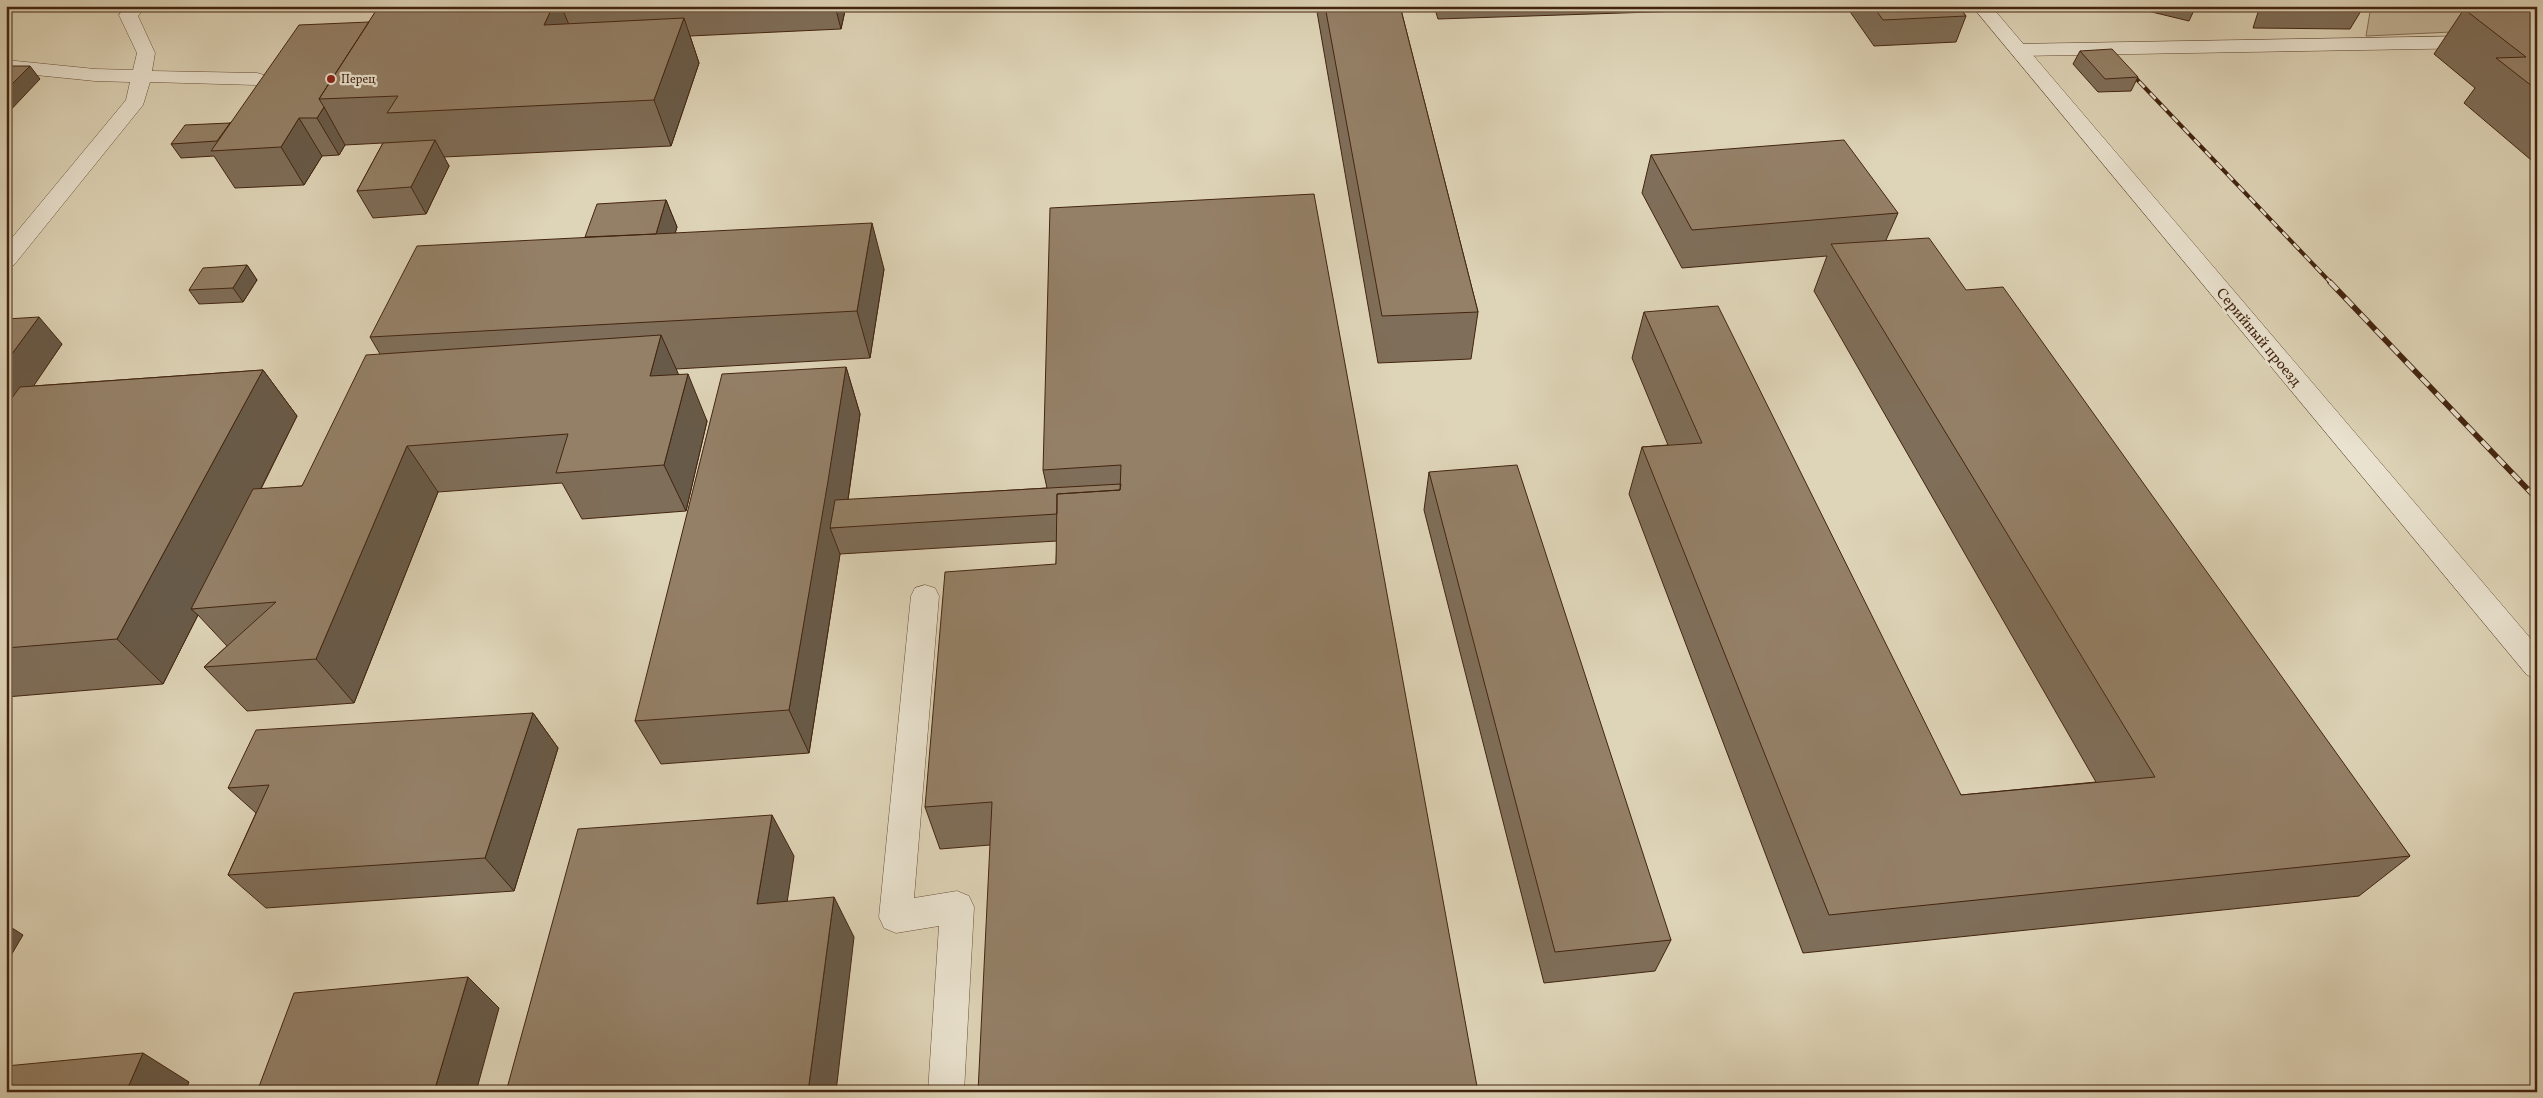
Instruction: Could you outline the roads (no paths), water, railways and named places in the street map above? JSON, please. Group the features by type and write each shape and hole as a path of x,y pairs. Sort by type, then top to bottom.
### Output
{"street":[{"path":"6,260 136,101 146,53 128,15 137,6"},
{"name":"Серийный проезд","path":"1982,6 2537,668"},
{"path":"2020,50 2537,41"},
{"path":"6,66 95,75 257,79"},
{"path":"925,596 896,917 957,906 946,1092"}],"railway":[{"path":"2128,70 2332,284"},
{"path":"2330,282 2537,499"}],"place":[{"name":"Перец","path":"331,79"}]}
